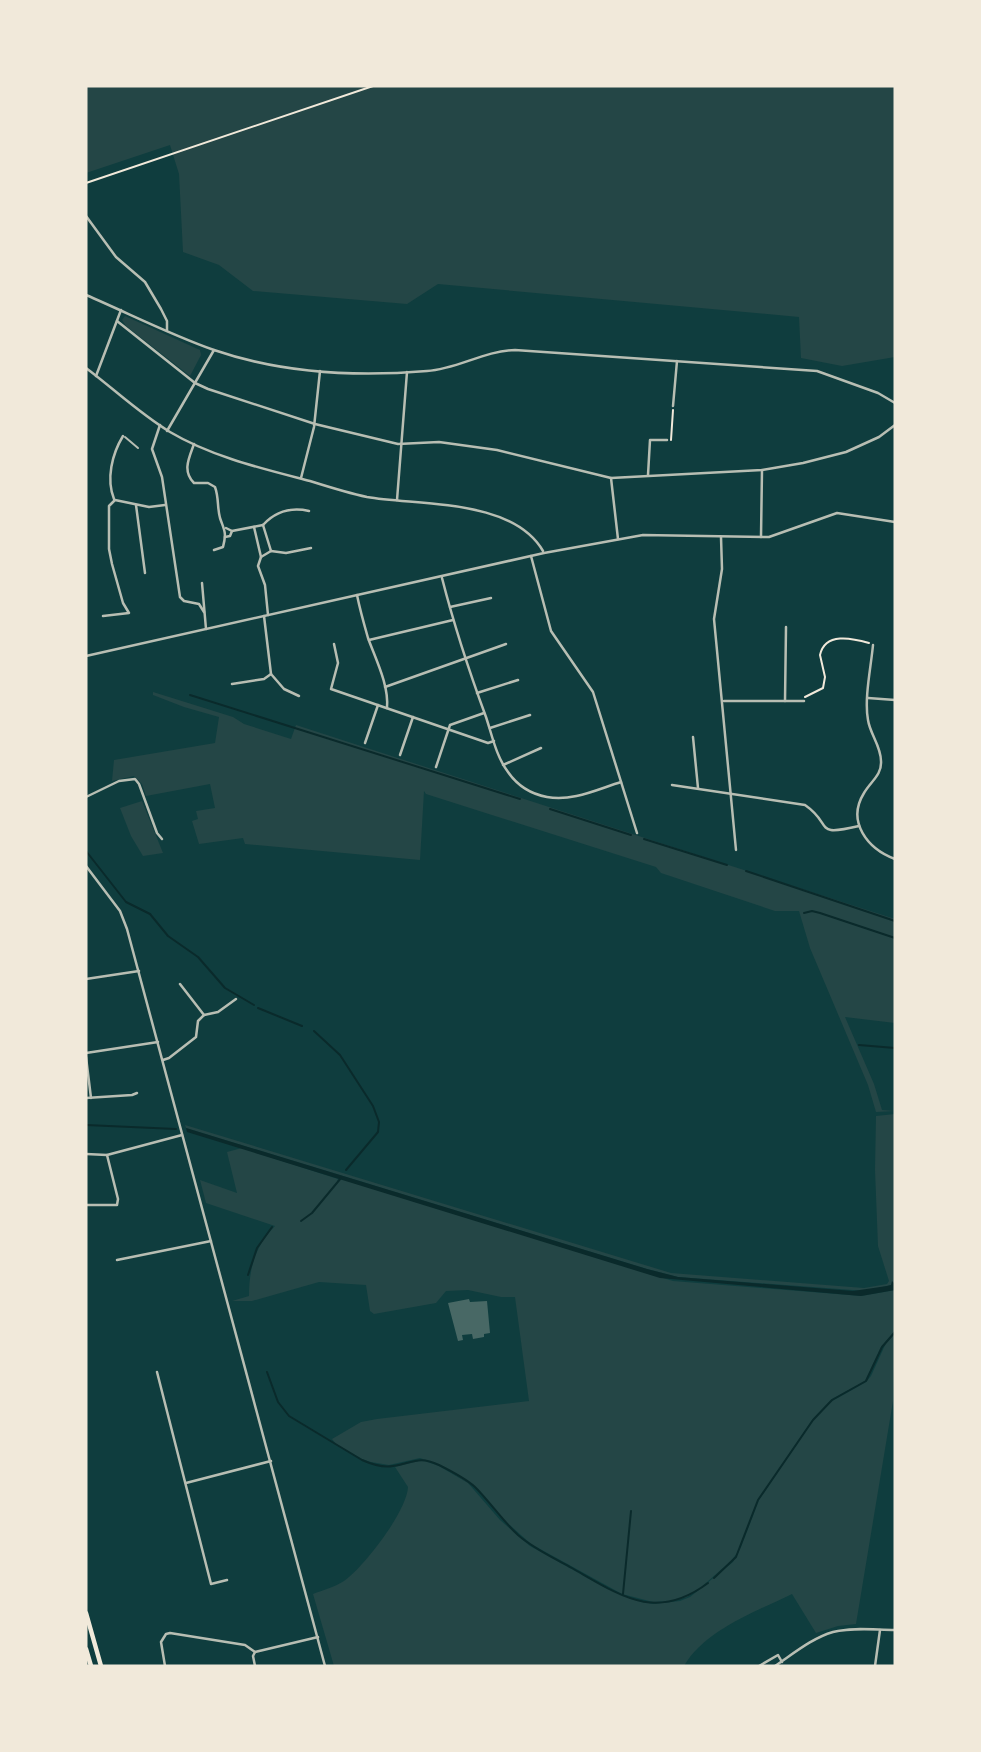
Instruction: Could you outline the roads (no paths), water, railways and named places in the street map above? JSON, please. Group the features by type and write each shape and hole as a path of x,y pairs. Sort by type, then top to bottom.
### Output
{"main road":[{"path":"86,1614 101,1666"},
{"path":"86,1649 91,1666"}],"street":[{"path":"86,216 116,257 145,282 162,309 167,330"},
{"path":"86,295 214,350 284,367 320,371 441,370 498,350 817,371 878,393 895,403"},
{"path":"96,376 121,310"},
{"path":"117,321 195,383 315,424 398,444 439,442 497,450 611,478 762,470 846,452 879,437 895,425"},
{"path":"167,430 214,350"},
{"path":"673,405 677,361"},
{"path":"86,368 167,430 194,444 225,456 360,495 443,505 504,519 529,535 544,552"},
{"path":"301,479 315,424 320,371"},
{"path":"397,500 407,372"},
{"path":"160,425 152,449 162,477 180,597 184,601 199,604 204,612"},
{"path":"115,500 109,477 123,436"},
{"path":"648,475 650,439 667,440"},
{"path":"194,444 187,474 194,483 208,483 215,487 220,517 225,527 223,547 214,550"},
{"path":"761,538 762,470"},
{"path":"611,478 618,539"},
{"path":"115,500 149,507 166,505"},
{"path":"103,616 129,613 123,603 109,549 109,506 115,500"},
{"path":"136,505 145,573"},
{"path":"225,527 232,531 254,527 263,525 276,513 301,509 309,511"},
{"path":"86,656 544,552 618,539 653,535 761,538 778,535 837,513 895,522"},
{"path":"263,525 271,551"},
{"path":"254,527 261,557 258,566 265,585 271,674 284,689 299,696"},
{"path":"225,537 230,536 232,531"},
{"path":"721,537 722,569 714,619 736,850"},
{"path":"261,557 271,551 286,554 311,548"},
{"path":"531,555 551,631 593,692 637,833"},
{"path":"442,577 453,620 494,741 503,765 520,785 548,798 572,797 621,782"},
{"path":"202,583 206,629"},
{"path":"357,595 388,698 387,708"},
{"path":"450,607 491,598"},
{"path":"369,640 453,620"},
{"path":"785,701 786,627"},
{"path":"334,644 338,663 331,689 488,743 494,741"},
{"path":"385,687 506,644"},
{"path":"873,645 867,718 881,762 878,776 860,800 859,826 867,842 878,852 895,859"},
{"path":"232,684 264,680 271,674"},
{"path":"477,693 518,680"},
{"path":"868,698 895,700"},
{"path":"723,701 804,701"},
{"path":"365,743 379,705"},
{"path":"436,767 450,725 484,713"},
{"path":"490,729 530,715"},
{"path":"400,755 413,717"},
{"path":"693,737 698,788"},
{"path":"503,765 541,748"},
{"path":"86,797 111,784 135,779 162,839"},
{"path":"672,785 805,805 814,811 825,828 835,832 859,826"},
{"path":"86,866 120,911 139,971 325,1666"},
{"path":"86,979 139,971"},
{"path":"180,984 204,1015"},
{"path":"163,1060 169,1059 196,1037 197,1024 204,1015 218,1012 236,999"},
{"path":"91,1098 86,1055 158,1042"},
{"path":"86,1098 136,1093"},
{"path":"86,1154 107,1155 182,1135"},
{"path":"86,1205 117,1205 118,1199 107,1155"},
{"path":"117,1260 211,1241"},
{"path":"157,1372 211,1584 227,1580"},
{"path":"187,1483 271,1461"},
{"path":"875,1666 880,1630"},
{"path":"775,1666 830,1633 895,1630"},
{"path":"165,1666 161,1642 166,1634 170,1633 245,1645 255,1652 318,1637"},
{"path":"255,1652 255,1666"},
{"path":"760,1666 778,1655 782,1662"}],"lane":[{"path":"123,436 138,447"}],"waterway":[{"path":"190,695 520,799"},
{"path":"550,809 631,835"},
{"path":"644,839 727,865"},
{"path":"86,851 126,902 150,914 168,936 198,957 225,988 254,1005"},
{"path":"746,871 895,921"},
{"path":"804,913 820,913 895,938"},
{"path":"258,1008 302,1026"},
{"path":"314,1031 340,1055 373,1106 379,1122 378,1132 346,1170"},
{"path":"859,1045 895,1048"},
{"path":"86,1125 176,1129"},
{"path":"301,1221 312,1213 341,1178"},
{"path":"248,1275 257,1248 272,1227"},
{"path":"714,1578 736,1557 758,1500 813,1420 832,1400 866,1381 882,1347 895,1332"},
{"path":"267,1372 278,1402 289,1416 369,1463 389,1466 426,1461 453,1472 475,1487 524,1540 607,1588 639,1601 655,1603 689,1595 708,1583"},
{"path":"623,1594 631,1511"}]}
